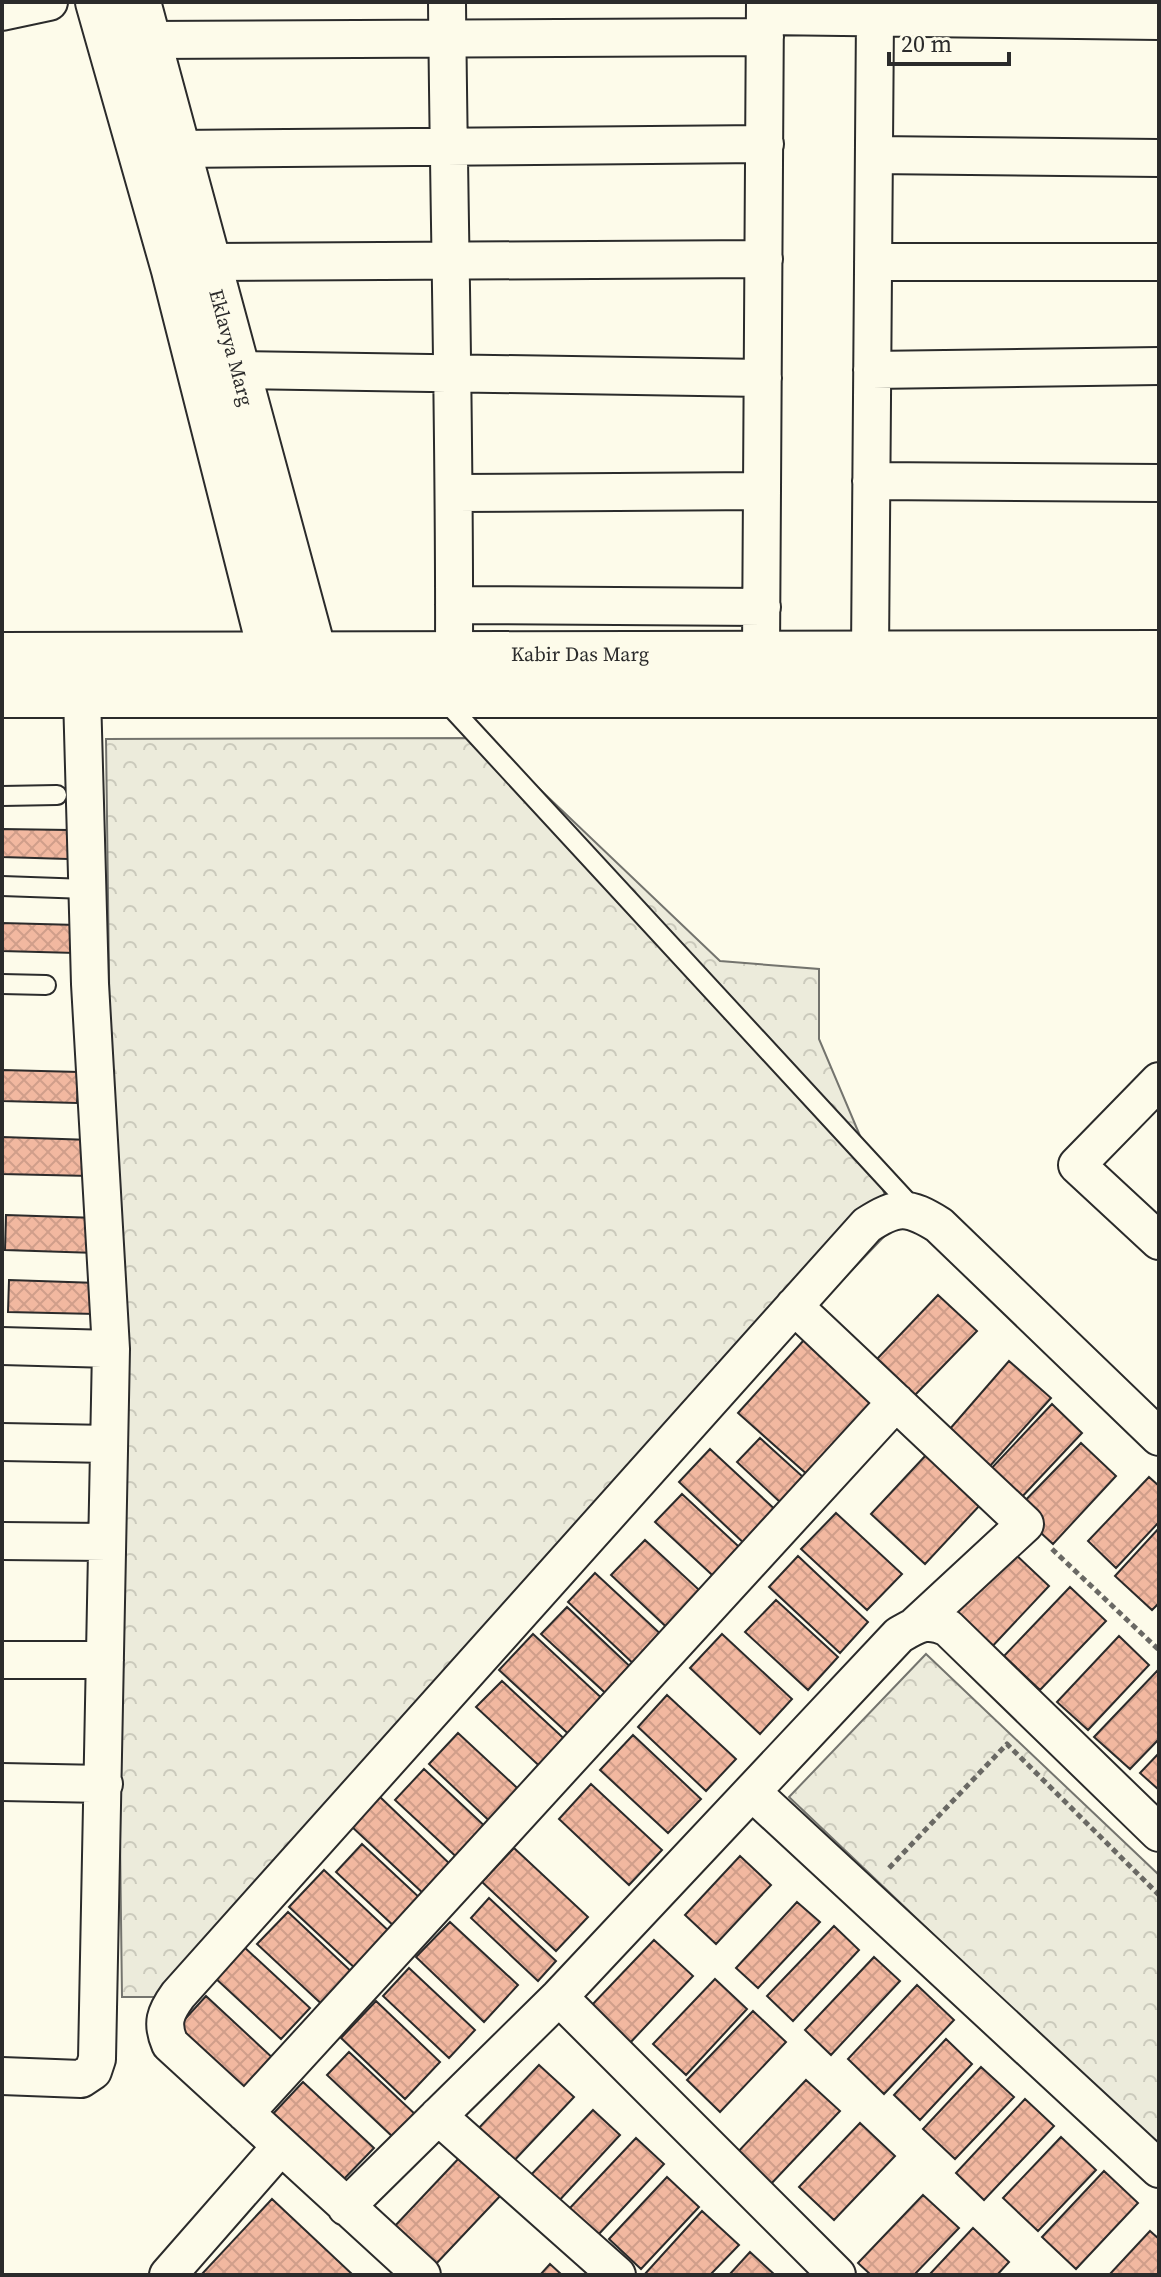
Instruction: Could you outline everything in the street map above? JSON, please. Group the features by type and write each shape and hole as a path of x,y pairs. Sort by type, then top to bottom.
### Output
{"street":[{"path":"2,12 49,2"},
{"name":"Eklavya Marg","path":"98,2 174,270 298,674"},
{"path":"447,2 455,493 454,653"},
{"path":"870,653 875,17"},
{"path":"761,652 765,18"},
{"path":"143,21 447,39 765,18 1159,21"},
{"name":"Eklavya Marg","path":"143,21 238,370 298,674"},
{"path":"177,149 765,144"},
{"path":"874,155 1159,158"},
{"path":"208,262 764,259"},
{"path":"873,262 1159,262"},
{"path":"872,370 1159,366"},
{"path":"238,370 763,378"},
{"path":"871,481 1159,483"},
{"path":"455,493 762,491"},
{"path":"454,605 762,607"},
{"name":"Kabir Das Marg","path":"2,695 82,695 298,674 454,653 1159,653"},
{"name":"Kabir Das Marg","path":"2,655 298,674 439,695 1159,695"},
{"path":"2,2076 81,2079 93,2071 97,2059 111,1349 90,984 82,695"},
{"path":"1159,1081 1077,1165 1159,1241"},
{"path":"422,2275 170,2044 163,2027 166,2012 178,1995 867,1225 886,1213 915,1210 939,1225 1159,1437"},
{"path":"346,2207 559,1997 899,1635 916,1625 1025,1524 794,1306"},
{"path":"2,1346 111,1349"},
{"path":"245,2113 896,1402"},
{"path":"2,1442 109,1444"},
{"path":"2,1541 107,1542"},
{"path":"916,1625 934,1622 948,1628 1159,1833"},
{"path":"2,1660 105,1660"},
{"path":"2,1782 104,1784"},
{"path":"752,1792 1159,2169"},
{"path":"559,1997 837,2275"},
{"path":"438,2116 617,2275"},
{"path":"168,2275 281,2146"}],"lane":[{"path":"439,695 915,1210"},
{"path":"2,796 57,795"},
{"path":"2,886 87,889"},
{"path":"2,984 46,985"}],"path":[{"path":"1025,1524 1159,1650"},
{"path":"863,1895 1007,1744 1159,1895"}],"green space":[{"path":"486,738 720,961 819,969 819,1039 897,1223 157,1997 122,1997 106,739"},
{"path":"926,1654 1159,1875 1159,2149 789,1797"}],"building":[{"path":"2,829 69,830 68,859 2,857"},
{"path":"2,923 77,925 76,953 2,951"},
{"path":"2,1070 79,1072 77,1103 2,1101"},
{"path":"2,1137 91,1140 90,1176 2,1174"},
{"path":"6,1215 97,1218 96,1253 5,1250"},
{"path":"9,1280 97,1283 96,1314 8,1312"},
{"path":"938,1295 977,1331 915,1395 877,1359"},
{"path":"804,1340 874,1403 809,1476 738,1413"},
{"path":"1009,1361 1051,1398 990,1466 949,1430"},
{"path":"1052,1404 1082,1433 1019,1500 988,1472"},
{"path":"760,1438 803,1477 780,1502 737,1462"},
{"path":"1081,1443 1116,1476 1053,1544 1016,1510"},
{"path":"710,1449 780,1514 748,1547 679,1482"},
{"path":"927,1454 981,1504 925,1564 871,1514"},
{"path":"1149,1477 1159,1486 1159,1522 1116,1568 1088,1541"},
{"path":"682,1494 750,1557 723,1585 655,1522"},
{"path":"836,1513 902,1574 867,1610 801,1549"},
{"path":"1159,1528 1159,1603 1152,1610 1115,1576"},
{"path":"645,1540 710,1600 676,1636 611,1575"},
{"path":"1013,1552 1049,1586 987,1652 950,1618"},
{"path":"798,1556 868,1622 840,1653 769,1587"},
{"path":"595,1573 666,1639 638,1668 568,1602"},
{"path":"1070,1587 1106,1621 1040,1690 1004,1656"},
{"path":"776,1600 838,1657 808,1690 745,1632"},
{"path":"567,1607 638,1674 613,1700 541,1634"},
{"path":"533,1634 608,1704 574,1739 499,1670"},
{"path":"722,1634 792,1699 760,1734 690,1668"},
{"path":"1119,1636 1149,1665 1088,1730 1057,1702"},
{"path":"1158,1670 1159,1739 1130,1769 1094,1737"},
{"path":"502,1681 572,1746 547,1773 476,1707"},
{"path":"667,1695 736,1759 706,1791 638,1727"},
{"path":"458,1733 528,1798 498,1829 429,1764"},
{"path":"633,1735 701,1799 668,1833 600,1770"},
{"path":"1159,1753 1159,1790 1140,1773"},
{"path":"424,1769 491,1832 463,1863 395,1800"},
{"path":"591,1784 662,1850 629,1885 559,1819"},
{"path":"379,1796 452,1866 425,1895 351,1826"},
{"path":"362,1844 422,1900 396,1928 336,1872"},
{"path":"514,1848 588,1917 556,1951 482,1882"},
{"path":"740,1856 771,1885 716,1944 685,1915"},
{"path":"324,1870 392,1934 357,1970 289,1907"},
{"path":"489,1898 556,1961 538,1981 471,1918"},
{"path":"797,1902 820,1922 758,1988 736,1968"},
{"path":"288,1912 357,1977 327,2009 257,1944"},
{"path":"450,1922 518,1985 484,2022 416,1957"},
{"path":"834,1926 859,1950 793,2021 767,1996"},
{"path":"654,1940 693,1976 629,2044 590,2007"},
{"path":"243,1946 310,2008 281,2039 214,1977"},
{"path":"874,1957 900,1981 831,2055 805,2030"},
{"path":"409,1968 475,2030 449,2058 383,1996"},
{"path":"715,1979 747,2009 686,2075 653,2044"},
{"path":"917,1985 954,2020 884,2094 848,2059"},
{"path":"206,1996 276,2061 246,2094 176,2029"},
{"path":"376,2001 440,2062 405,2099 341,2038"},
{"path":"753,2011 786,2042 720,2112 687,2080"},
{"path":"946,2039 972,2064 920,2120 894,2095"},
{"path":"349,2052 417,2116 395,2139 327,2075"},
{"path":"539,2065 574,2097 510,2165 475,2132"},
{"path":"981,2067 1014,2097 955,2159 923,2129"},
{"path":"806,2080 840,2111 769,2186 735,2155"},
{"path":"303,2082 374,2148 341,2182 271,2116"},
{"path":"1025,2099 1054,2126 984,2200 956,2173"},
{"path":"593,2110 620,2135 556,2204 528,2178"},
{"path":"860,2123 895,2156 834,2220 799,2187"},
{"path":"1061,2137 1096,2170 1038,2231 1003,2198"},
{"path":"636,2138 664,2164 598,2235 569,2209"},
{"path":"461,2156 502,2194 434,2266 393,2228"},
{"path":"1104,2171 1138,2203 1076,2269 1042,2237"},
{"path":"667,2177 699,2207 641,2269 609,2239"},
{"path":"923,2195 959,2228 914,2275 871,2275 858,2263"},
{"path":"272,2199 353,2275 201,2275"},
{"path":"702,2211 739,2245 710,2275 644,2275"},
{"path":"973,2228 1009,2262 997,2275 929,2275"},
{"path":"1150,2231 1159,2239 1159,2275 1109,2275"},
{"path":"750,2252 775,2275 729,2275"},
{"path":"550,2264 562,2275 540,2275"}]}
